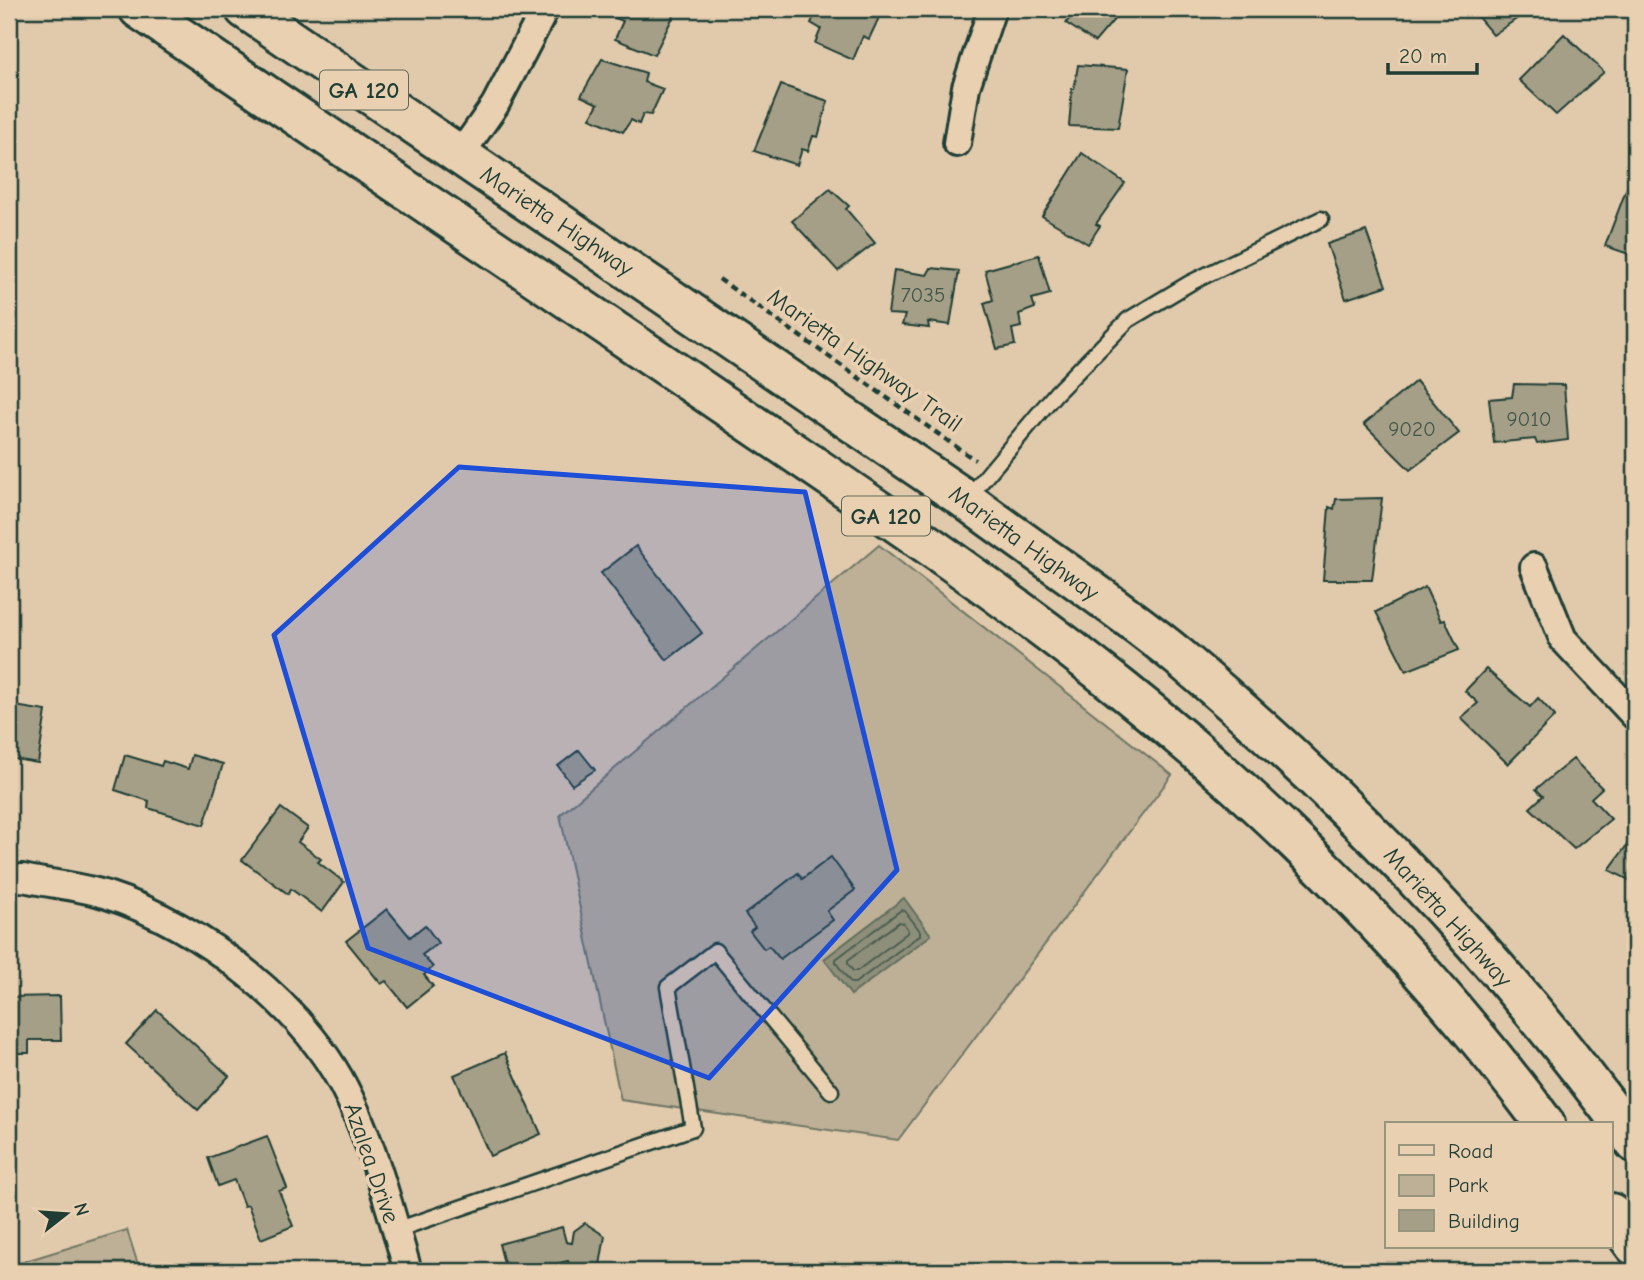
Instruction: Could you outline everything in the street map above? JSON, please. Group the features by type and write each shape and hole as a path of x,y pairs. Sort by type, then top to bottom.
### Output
{"highway":[{"name":"GA 120","path":"139,9 837,482 974,578 1122,689 1237,788 1337,882 1446,999 1543,1122"},
{"name":"Marietta Highway","path":"245,9 1030,544 1177,655 1243,712 1385,848 1495,966 1635,1143"},
{"path":"1612,1214 1635,1246"}],"street":[{"path":"460,155 495,105 545,9"},
{"path":"957,143 966,86 992,9"},
{"path":"1534,567 1563,639 1635,716"},
{"name":"Azalea Drive","path":"9,879 23,878 106,895 184,928 254,977 317,1045 349,1096 373,1151 408,1271"}],"lane":[{"path":"966,500 1056,393 1128,320 1190,283 1321,219"},
{"path":"396,1230 693,1128 668,987 715,951 831,1091"}],"path":[{"name":"Marietta Highway Trail","path":"719,279 991,471"}],"highlighted area":[{"path":"459,467 805,492 897,870 709,1078 368,948 274,635"}],"green space":[{"path":"879,545 1172,775 898,1140 621,1100 560,815"},
{"path":"127,1230 140,1271 9,1271 9,1266"}],"water":[{"path":"904,898 931,935 851,995 824,959"}],"building":[{"path":"619,9 677,9 654,55 615,39 623,21 615,18"},
{"path":"818,9 883,9 869,39 863,36 853,60 815,43 821,29 811,23"},
{"path":"1077,9 1123,9 1095,42 1066,23"},
{"path":"1471,9 1531,9 1493,35"},
{"path":"1564,34 1604,72 1556,115 1519,80"},
{"path":"602,59 646,73 644,82 663,89 651,115 643,114 639,124 631,120 623,132 590,118 598,104 581,96"},
{"path":"1078,65 1128,69 1118,128 1069,126 1072,89"},
{"path":"781,85 828,101 818,137 813,136 808,151 802,149 797,165 754,151"},
{"path":"1082,153 1125,183 1096,224 1100,226 1088,244 1042,216"},
{"path":"1628,185 1635,187 1635,256 1605,246"},
{"path":"830,189 849,206 846,209 875,243 838,271 792,221"},
{"path":"1366,231 1386,286 1346,299 1327,244"},
{"path":"1039,255 1050,294 1032,299 1035,308 1019,314 1021,327 1012,329 1015,345 997,349 984,303 993,300 985,270"},
{"path":"931,268 959,271 950,325 928,322 929,328 902,325 905,315 888,314 894,270 927,275"},
{"path":"1416,381 1459,433 1410,470 1364,424"},
{"path":"1514,384 1564,385 1568,440 1537,444 1535,439 1494,443 1489,399 1512,397"},
{"path":"1382,498 1372,580 1323,580 1329,507 1334,509 1336,499"},
{"path":"636,546 702,633 667,660 601,573"},
{"path":"1425,587 1459,650 1406,671 1376,612"},
{"path":"1486,669 1530,707 1538,698 1555,716 1508,764 1461,718 1478,703 1465,691"},
{"path":"9,705 46,711 38,763 9,758"},
{"path":"579,750 595,770 572,785 558,766"},
{"path":"125,755 161,766 163,761 188,769 192,755 223,764 204,825 148,808 149,801 115,790"},
{"path":"1573,759 1602,788 1591,798 1611,819 1574,849 1530,808 1543,796 1536,789"},
{"path":"281,808 308,828 298,842 321,859 318,862 344,882 322,912 291,889 288,894 242,860"},
{"path":"1635,834 1635,883 1609,870"},
{"path":"831,857 855,890 827,911 833,920 780,959 769,946 764,949 750,931 755,927 745,914 798,873 802,879"},
{"path":"387,909 410,937 425,925 438,943 422,955 433,967 424,975 433,986 407,1007 386,981 381,984 346,941"},
{"path":"60,996 61,1040 29,1040 29,1053 9,1053 9,997"},
{"path":"157,1010 229,1076 198,1110 126,1044"},
{"path":"505,1053 541,1134 490,1156 454,1075"},
{"path":"267,1136 287,1188 279,1191 293,1226 261,1239 248,1205 244,1206 234,1180 218,1186 208,1158"},
{"path":"585,1223 605,1236 599,1271 571,1271 568,1261 551,1265 553,1271 506,1271 499,1244 562,1227 566,1242 572,1243 574,1231"}]}
